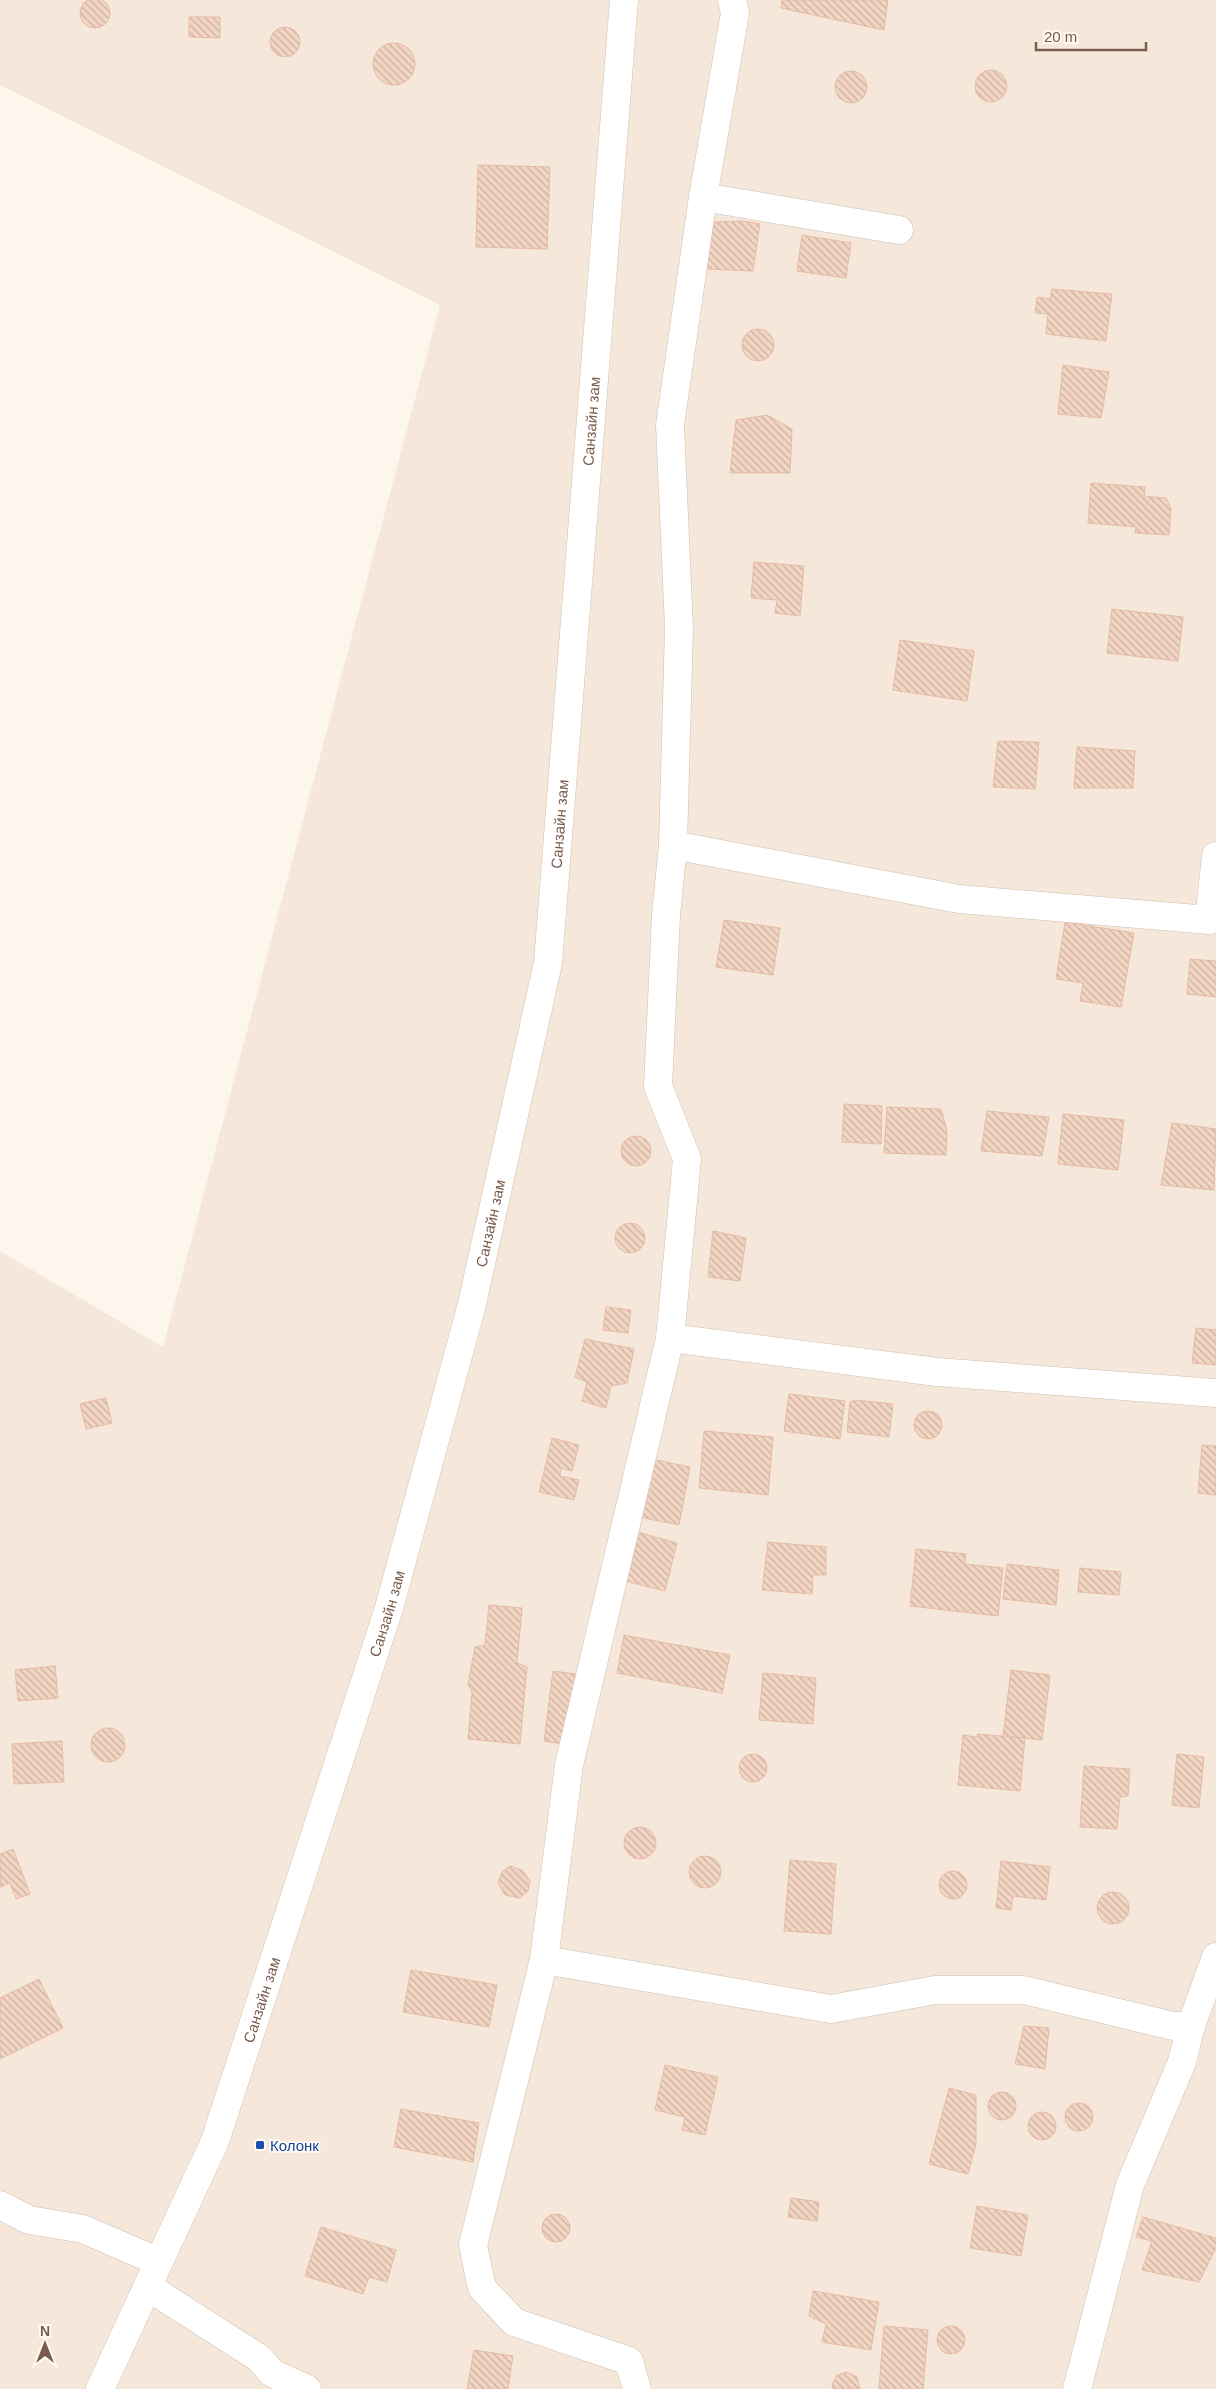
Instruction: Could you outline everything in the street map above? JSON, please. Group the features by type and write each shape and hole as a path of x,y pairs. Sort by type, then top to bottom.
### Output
{"street":[{"name":"Санзайн зам","path":"100,2389 215,2140 389,1608 471,1308 548,963 624,0"},
{"path":"637,2389 629,2361 514,2322 482,2288 473,2245 544,1960 569,1765 670,1338 687,1159 658,1086 666,915 673,845 680,628 670,424 703,197 735,13 732,0"},
{"path":"703,197 899,230"},
{"path":"673,845 959,899 1209,920 1216,856"},
{"path":"670,1338 937,1372 1216,1393"},
{"path":"1077,2389 1130,2185 1182,2062 1191,2026 1216,1958"},
{"path":"544,1960 830,2009 935,1990 1024,1990 1173,2026 1191,2026"},
{"path":"0,2205 29,2220 83,2229 159,2262"},
{"path":"148,2286 259,2358 272,2374 307,2389"}],"shaded area":[{"path":"0,0 1216,0 1216,2389 0,2389 0,1251 163,1347 440,305 0,85"}],"building":[{"path":"95,-2 105,3 110,13 105,23 95,28 85,23 80,13 85,3"},
{"path":"782,0 888,0 884,30 781,8"},
{"path":"189,17 220,17 220,38 189,37"},
{"path":"285,27 291,28 299,36 299,48 291,56 285,57 279,56 271,48 270,42 271,36 279,28"},
{"path":"394,43 409,49 415,64 409,79 394,85 379,79 373,64 379,49"},
{"path":"991,70 997,71 1002,75 1006,80 1006,92 1002,97 997,101 991,102 985,101 980,97 976,92 975,86 976,80 980,75 985,71"},
{"path":"851,71 857,72 862,76 866,81 866,93 862,98 857,102 851,103 845,102 840,98 836,93 835,87 836,81 840,76 845,72"},
{"path":"478,165 550,167 547,249 476,247"},
{"path":"743,221 760,224 753,271 705,269 713,222"},
{"path":"802,235 851,243 846,278 797,271"},
{"path":"1052,289 1112,294 1106,341 1046,334 1048,314 1035,313 1037,297 1050,299"},
{"path":"758,329 764,330 769,334 773,339 773,351 769,356 764,360 758,361 752,360 747,356 743,351 742,345 743,339 747,334 752,330"},
{"path":"1063,365 1109,372 1101,418 1058,414"},
{"path":"767,415 792,429 790,473 730,473 736,420"},
{"path":"1091,483 1145,487 1144,496 1166,498 1171,508 1169,535 1135,533 1136,527 1088,523"},
{"path":"754,562 804,566 800,616 775,613 777,600 751,598"},
{"path":"1112,609 1183,617 1178,661 1107,653"},
{"path":"900,640 974,651 967,701 893,690"},
{"path":"998,741 1039,742 1035,789 993,787"},
{"path":"1077,747 1135,751 1133,788 1074,788"},
{"path":"724,920 780,928 773,975 716,967"},
{"path":"1065,922 1134,933 1121,1007 1080,1001 1083,983 1056,979"},
{"path":"1190,959 1216,961 1216,997 1187,994"},
{"path":"844,1104 882,1106 881,1144 842,1142"},
{"path":"887,1107 941,1109 947,1131 946,1155 884,1153"},
{"path":"987,1111 1049,1117 1042,1156 981,1151"},
{"path":"1063,1114 1124,1120 1118,1170 1058,1164"},
{"path":"1172,1123 1216,1129 1214,1190 1161,1185"},
{"path":"636,1136 642,1137 650,1145 650,1157 642,1165 636,1166 630,1165 622,1157 621,1151 622,1145 630,1137"},
{"path":"630,1223 640,1228 645,1238 640,1248 630,1253 620,1248 615,1238 620,1228"},
{"path":"713,1231 746,1238 740,1281 708,1277"},
{"path":"606,1307 631,1310 628,1333 603,1330"},
{"path":"1196,1328 1216,1330 1216,1365 1192,1363"},
{"path":"585,1339 634,1349 627,1383 611,1386 606,1408 582,1401 587,1382 575,1377"},
{"path":"789,1394 845,1401 840,1439 784,1431"},
{"path":"106,1398 112,1423 86,1429 80,1404"},
{"path":"855,1400 893,1404 889,1437 847,1432 850,1402"},
{"path":"928,1411 938,1415 942,1425 938,1435 928,1439 918,1435 914,1425 918,1415"},
{"path":"704,1431 773,1437 768,1495 699,1488"},
{"path":"552,1438 579,1445 572,1471 561,1468 560,1476 579,1480 574,1500 539,1492"},
{"path":"1202,1445 1216,1446 1216,1495 1198,1493"},
{"path":"651,1459 690,1467 679,1525 639,1517"},
{"path":"637,1532 677,1543 665,1591 625,1581"},
{"path":"768,1542 826,1547 826,1575 813,1575 812,1594 762,1590"},
{"path":"916,1549 966,1554 965,1564 1003,1568 998,1616 910,1606"},
{"path":"1007,1564 1059,1570 1056,1605 1003,1599"},
{"path":"1080,1568 1121,1572 1119,1595 1078,1592"},
{"path":"489,1605 522,1608 517,1663 527,1667 520,1744 468,1739 472,1692 468,1684 475,1647 485,1645"},
{"path":"624,1635 730,1655 722,1693 617,1673"},
{"path":"55,1666 58,1698 18,1701 15,1670"},
{"path":"1011,1670 1050,1675 1042,1740 1003,1736"},
{"path":"553,1671 577,1674 568,1745 544,1741"},
{"path":"763,1673 816,1678 813,1724 759,1720"},
{"path":"108,1728 115,1729 120,1733 124,1738 124,1752 120,1757 115,1761 108,1762 101,1761 96,1757 92,1752 91,1745 92,1738 96,1733 101,1729"},
{"path":"978,1734 1025,1738 1020,1791 958,1785 963,1735 976,1737"},
{"path":"62,1741 64,1782 14,1784 12,1744"},
{"path":"753,1754 763,1758 767,1768 763,1778 753,1782 743,1778 739,1768 743,1758"},
{"path":"1177,1754 1204,1757 1199,1808 1172,1805"},
{"path":"1084,1766 1130,1769 1128,1796 1120,1797 1117,1829 1080,1827"},
{"path":"640,1827 646,1828 651,1832 655,1837 655,1849 651,1854 646,1858 640,1859 634,1858 629,1854 625,1849 624,1843 625,1837 629,1832 634,1828"},
{"path":"13,1849 30,1894 16,1899 10,1883 0,1887 0,1854"},
{"path":"705,1856 711,1857 716,1861 720,1866 720,1878 716,1883 711,1887 705,1888 699,1887 694,1883 690,1878 689,1872 690,1866 694,1861 699,1857"},
{"path":"790,1860 836,1864 831,1934 784,1931"},
{"path":"1001,1861 1050,1867 1046,1900 1013,1896 1011,1910 996,1908"},
{"path":"510,1866 522,1870 530,1881 528,1891 519,1898 505,1895 498,1883 502,1872"},
{"path":"953,1871 963,1875 967,1885 963,1895 953,1899 943,1895 939,1885 943,1875"},
{"path":"1113,1892 1125,1896 1129,1908 1125,1920 1113,1924 1101,1920 1097,1908 1101,1896"},
{"path":"411,1970 497,1985 489,2027 403,2012"},
{"path":"39,1979 63,2028 0,2059 0,1998"},
{"path":"1024,2026 1049,2028 1045,2069 1015,2064"},
{"path":"665,2065 718,2077 705,2135 682,2130 685,2117 655,2110"},
{"path":"949,2088 976,2095 976,2144 968,2174 929,2164"},
{"path":"1002,2092 1012,2096 1016,2106 1012,2116 1002,2120 992,2116 988,2106 992,2096"},
{"path":"1079,2103 1089,2107 1093,2117 1089,2127 1079,2131 1069,2127 1065,2117 1069,2107"},
{"path":"401,2109 479,2123 473,2162 394,2147"},
{"path":"1042,2112 1052,2116 1056,2126 1052,2136 1042,2140 1032,2136 1028,2126 1032,2116"},
{"path":"791,2198 819,2202 817,2221 788,2217"},
{"path":"977,2206 1028,2215 1021,2256 970,2248"},
{"path":"556,2214 566,2218 570,2228 566,2238 556,2242 546,2238 542,2228 546,2218"},
{"path":"1143,2217 1216,2238 1216,2248 1199,2282 1142,2270 1152,2241 1136,2237"},
{"path":"321,2227 396,2250 387,2282 369,2277 363,2294 305,2276"},
{"path":"813,2291 879,2302 871,2350 822,2342 826,2324 809,2316"},
{"path":"884,2326 928,2330 923,2389 879,2389"},
{"path":"951,2326 961,2330 965,2340 961,2350 951,2354 941,2350 937,2340 941,2330"},
{"path":"474,2350 513,2356 508,2389 467,2389"},
{"path":"847,2372 857,2377 860,2389 833,2389 832,2385 837,2375"}],"place":[{"name":"Колонк","path":"260,2145"}]}
